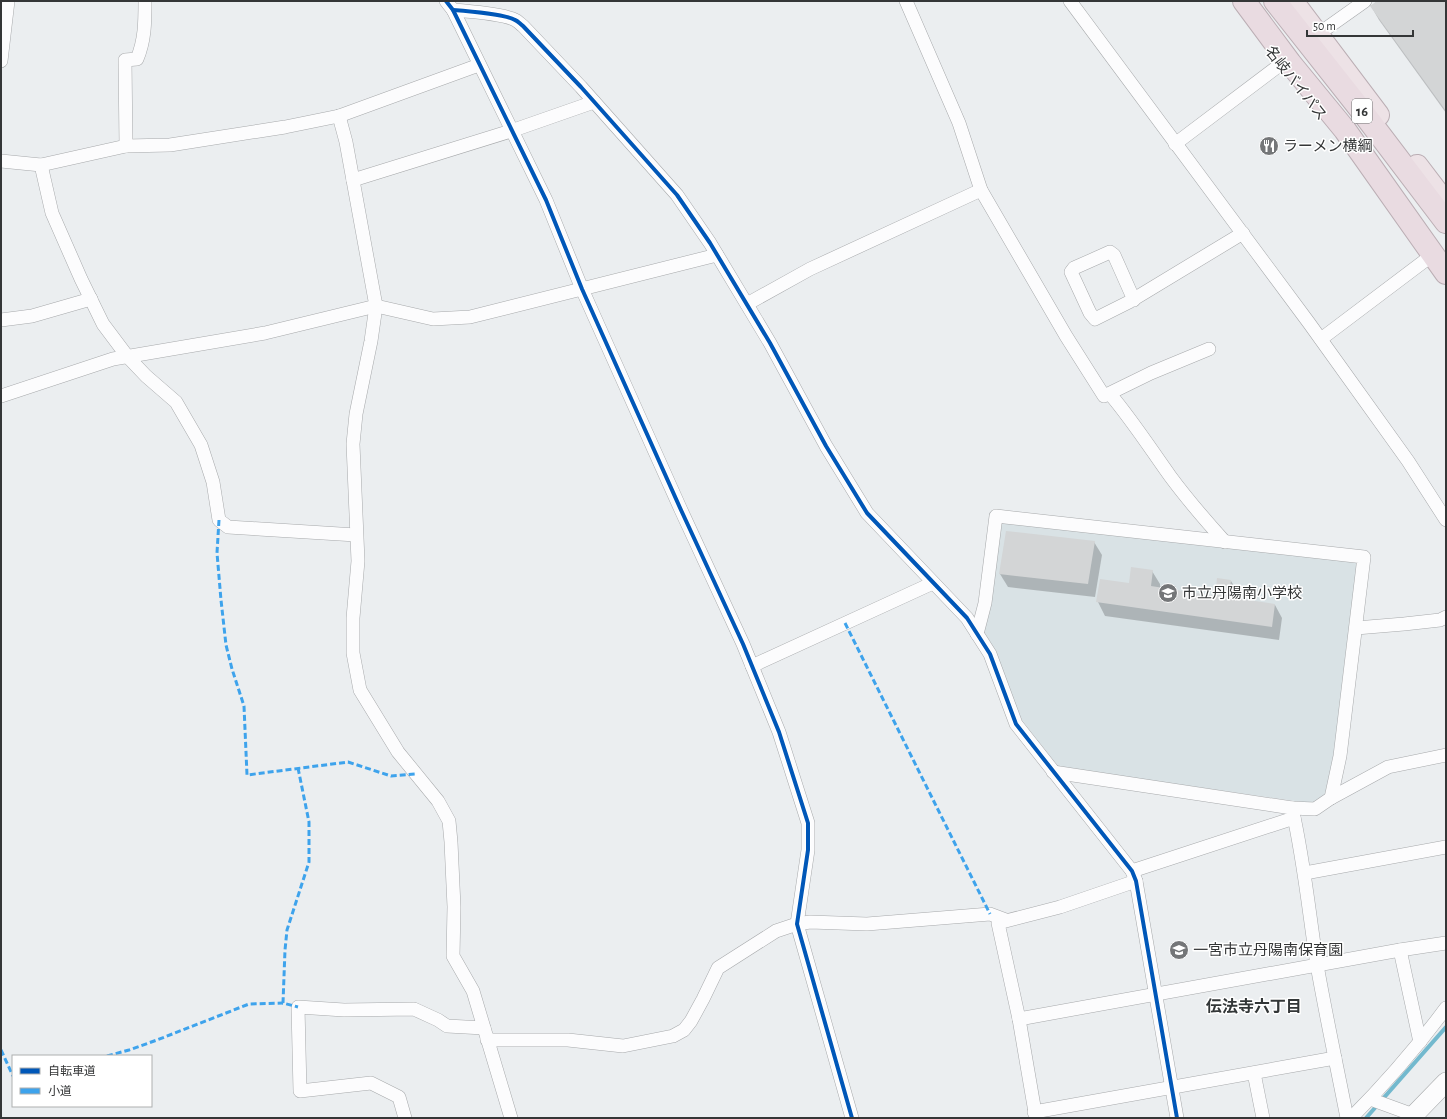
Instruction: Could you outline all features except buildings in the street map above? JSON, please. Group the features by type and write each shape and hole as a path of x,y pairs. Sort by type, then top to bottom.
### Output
{"highway":[{"name":"名岐バイパス","path":"1233,1 1281,64 1438,257 1446,279"},
{"name":"16","path":"1244,1 1290,63 1345,130 1446,274"},
{"path":"1257,1 1438,257"},
{"name":"16","path":"1275,1 1361,110 1446,222"},
{"path":"1292,1 1446,204"}],"main road":[{"path":"1414,1117 1446,1082"}],"street":[{"path":"1,60 8,1"},
{"path":"126,146 125,60 137,59 142,48 145,28 145,1"},
{"path":"906,1 959,123 981,190 1066,336 1104,396 1151,373 1209,349"},
{"path":"1070,1 1321,339 1408,461 1446,520"},
{"path":"1317,35 1365,1"},
{"path":"450,6 546,200 582,289 680,510 752,666 779,732 808,823 808,850 797,924 852,1118"},
{"path":"450,6 515,19 594,102 677,195 717,255 747,304 826,446 867,513 967,618 990,654 1016,724 1134,876 1177,1118"},
{"path":"1,161 41,165 126,146 170,145 285,127 338,116 479,64"},
{"path":"1175,144 1281,64"},
{"path":"353,180 511,131 594,102"},
{"path":"338,116 346,142 376,306 371,341 356,414 353,444 358,561 353,618 353,653 360,690 398,752 438,801 449,820 454,907 453,956 473,991 511,1118"},
{"path":"41,165 52,213 103,324 127,356 146,376 176,402 201,445 213,482 220,520 228,527 356,535"},
{"path":"747,304 810,270 981,190"},
{"path":"1134,300 1114,255 1110,252 1074,268 1071,272 1094,319 1134,300 1243,233"},
{"path":"1,396 113,358 264,333 376,306 433,319 470,317 717,255"},
{"path":"1321,339 1438,257"},
{"path":"1,320 32,316 91,299"},
{"path":"1110,394 1129,416 1171,477 1206,522 1225,542"},
{"path":"977,634 985,603 996,516 1364,557 1340,756 1331,798"},
{"path":"752,666 933,583"},
{"path":"1356,628 1440,620 1446,617"},
{"path":"1335,1058 1035,1115 1019,1019 998,923 1060,907 1293,813 1315,809 1331,798 1388,767 1446,755"},
{"path":"1053,772 1293,813"},
{"path":"1293,813 1305,873 1318,965 1347,1118"},
{"path":"1305,873 1446,847"},
{"path":"405,1118 399,1097 371,1083 300,1091 298,1007 344,1010 414,1009 438,1020 447,1026 486,1034 623,1046 673,1036 684,1030 691,1021 718,968 776,931 797,924 810,922 867,924 990,914 1006,920"},
{"path":"1019,1019 1446,943"},
{"path":"1400,950 1420,1042"},
{"path":"1351,1118 1372,1100 1446,1008"},
{"path":"1254,1073 1263,1118"},
{"path":"1372,1100 1414,1117"}],"shaded area":[{"path":"1001,523 1297,554 1356,563 1359,567 1336,759 1328,795 1316,804 1058,766 1018,715 984,634"}],"waterway":[{"path":"1366,1118 1446,1027"}],"marked path":[{"path":"219,520 217,553 221,600 226,645 244,706 247,775 348,762 391,776 416,774"},
{"path":"845,623 990,914"},
{"path":"298,768 309,822 309,862 287,930 283,1003 298,1007"},
{"path":"111,1055 157,1040 249,1004 283,1003"},
{"path":"1,1050 12,1074"}],"cycle path":[{"path":"446,1 453,10 546,200 582,289 743,644 779,732 808,823 808,850 797,924 852,1118"},
{"path":"453,10 494,14 516,20 581,87 677,195 710,243 770,343 826,446 867,513 967,618 990,654 1016,724 1132,871 1136,881 1177,1118"}],"place":[{"name":"ラーメン横綱","path":"1269,146"},
{"name":"市立丹陽南小学校","path":"1168,593"},
{"name":"一宮市立丹陽南保育園","path":"1179,950"}],"district":[{"name":"伝法寺六丁目","path":"1254,1006"}]}
